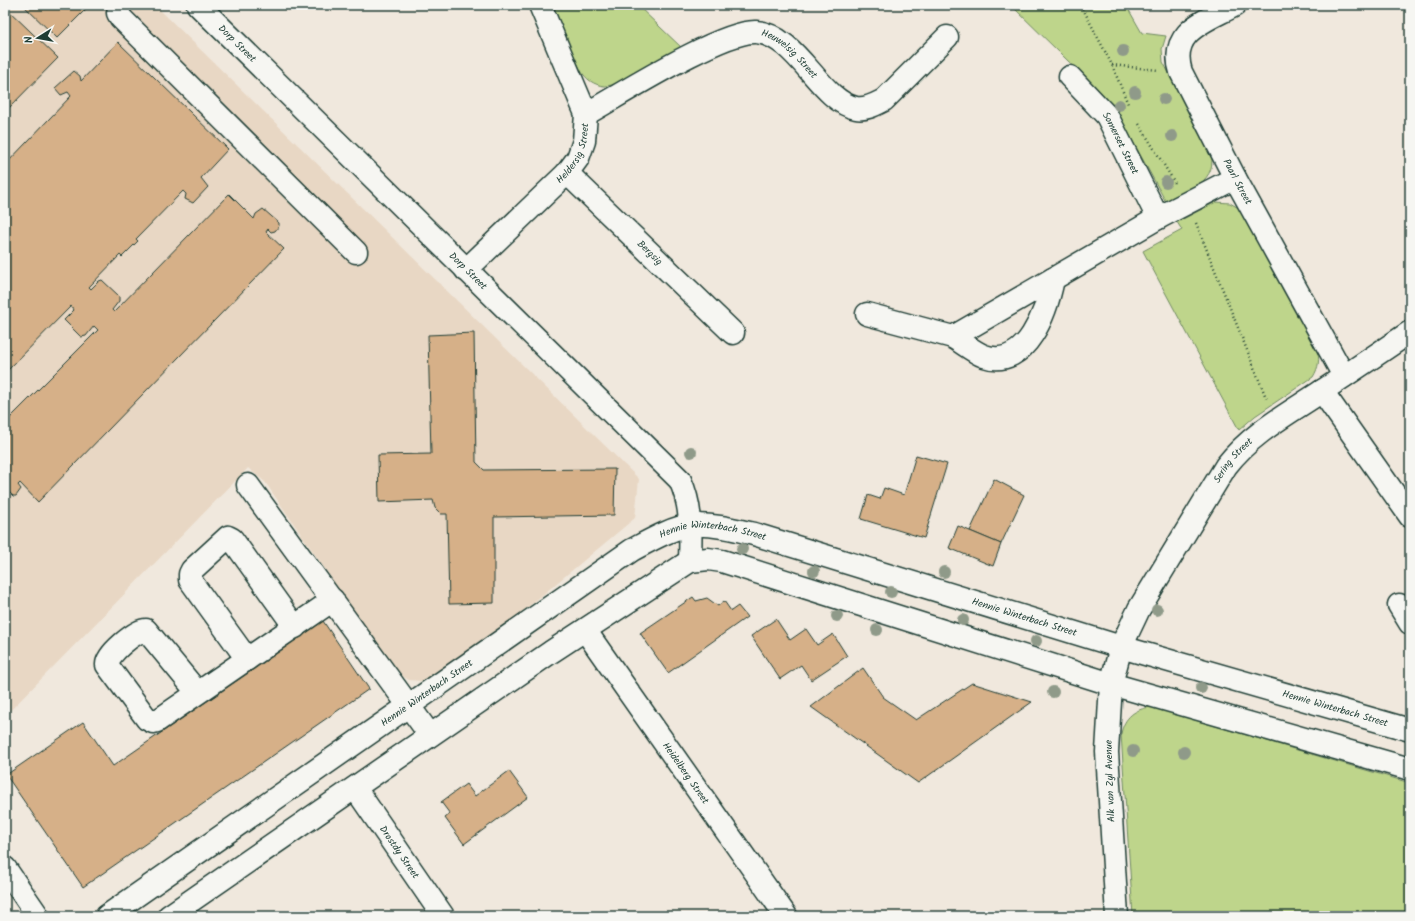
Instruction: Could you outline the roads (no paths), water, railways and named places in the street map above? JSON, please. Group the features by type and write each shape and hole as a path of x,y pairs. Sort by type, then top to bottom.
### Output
{"street":[{"path":"120,5 118,13 121,18 356,252"},
{"name":"Dorp Street","path":"198,5 680,480 689,503 691,525 690,561"},
{"name":"Heldersig Street","path":"466,270 567,173 578,158 584,141 586,114 540,5"},
{"name":"Paarl Street","path":"1235,5 1188,32 1182,41 1178,52 1178,63 1181,72 1235,178 1344,376"},
{"name":"Heuwelsig Street","path":"586,114 703,49 730,37 754,32 767,34 783,44 841,102 855,108 873,106 884,100 947,37"},
{"name":"Somerset Street","path":"1070,77 1107,116 1158,218"},
{"name":"Bergsig","path":"567,173 732,333"},
{"path":"953,337 1158,218 1235,178"},
{"path":"868,314 953,337 985,356 1004,357 1016,353 1027,342 1040,321 1049,299 1052,279"},
{"name":"Sering Street","path":"1121,647 1156,579 1226,466 1247,442 1410,332"},
{"path":"1322,391 1410,516"},
{"path":"248,485 430,735"},
{"name":"Hennie Winterbach Street","path":"107,916 632,550 660,535 691,525 730,528 754,534 1121,647 1409,729"},
{"path":"247,659 190,580 192,570 228,538 232,539 295,627"},
{"path":"169,916 430,735 690,561 722,561 1111,684 1410,769"},
{"path":"197,692 333,600"},
{"path":"1399,605 1410,623"},
{"name":"Heidelberg Street","path":"586,630 786,916"},
{"name":"Alk van Zyl Avenue","path":"1117,916 1107,752 1111,684 1121,647"},
{"name":"Drostdy Street","path":"355,788 444,916"},
{"path":"5,868 38,916"}]}
